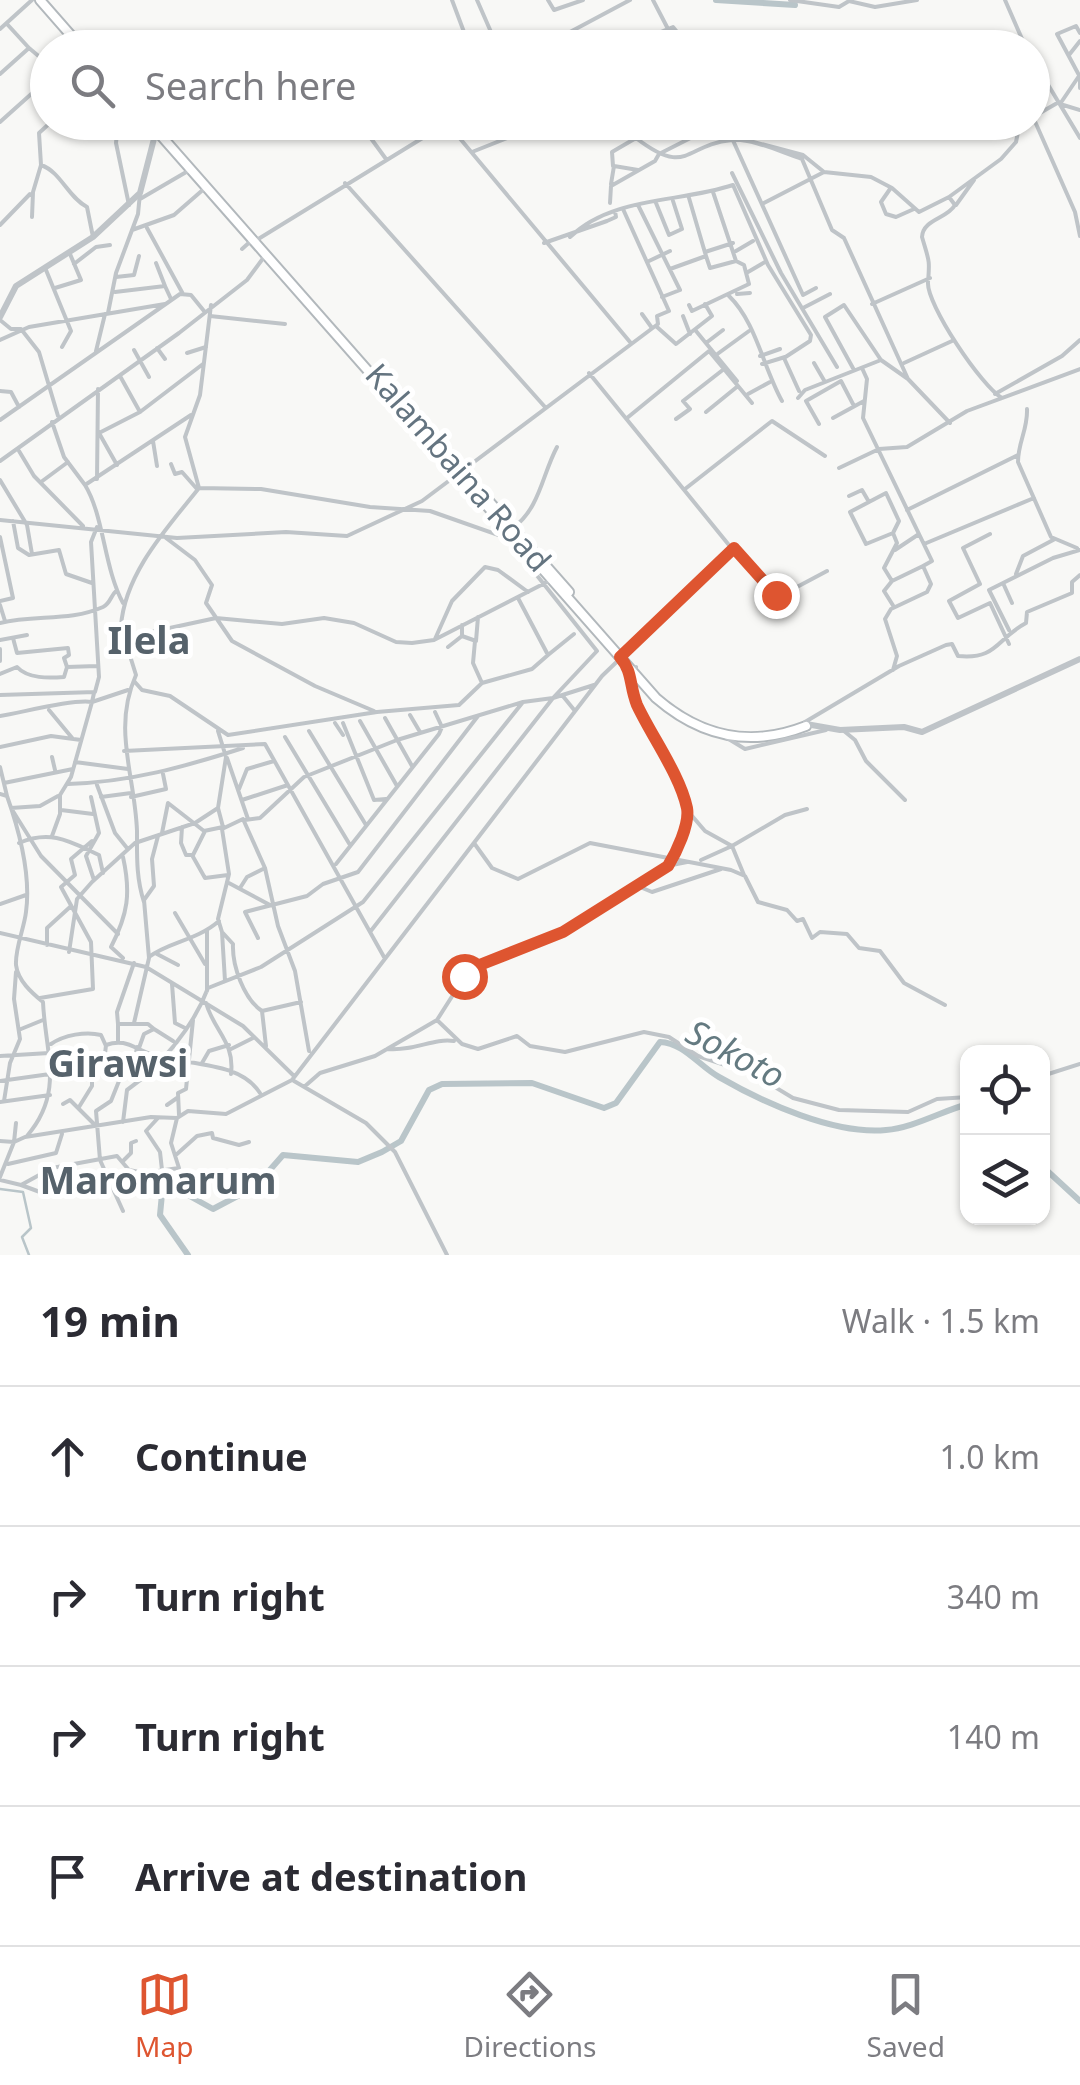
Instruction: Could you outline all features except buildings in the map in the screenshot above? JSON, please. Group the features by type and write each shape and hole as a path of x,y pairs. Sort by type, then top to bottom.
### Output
{"main road":[{"path":"43,0 67,30"},
{"path":"167,140 461,473"},
{"name":"Kalambaina Road","path":"169,140 512,535 634,669 676,709 712,728 745,734 806,724"},
{"path":"512,535 621,655"},
{"path":"634,669 684,720 726,737 771,736 806,724"}],"street":[{"path":"0,29 32,0"},
{"path":"452,0 463,30"},
{"path":"477,0 490,30"},
{"path":"548,0 554,10 583,0"},
{"path":"574,30 630,0"},
{"path":"653,0 667,28"},
{"path":"790,0 839,8 849,1 875,6 917,0"},
{"path":"1005,0 1018,30"},
{"path":"0,74 30,48 7,24"},
{"path":"1080,34 1076,26 1057,34 1080,78 1080,88"},
{"path":"662,30 678,30"},
{"path":"1069,55 1080,41"},
{"path":"1069,55 1080,56"},
{"path":"1050,108 1060,103 1069,85 1080,78"},
{"path":"1050,87 1080,138"},
{"path":"0,122 30,95"},
{"path":"1060,103 1080,110"},
{"path":"32,217 33,192 41,165 40,140"},
{"path":"116,140 128,205"},
{"path":"96,351 132,230 153,140"},
{"path":"372,140 386,159"},
{"path":"242,249 419,140"},
{"path":"462,140 630,342"},
{"path":"472,152 502,140"},
{"path":"610,203 612,152 633,140"},
{"path":"639,140 658,155 695,154 727,140"},
{"path":"610,186 688,140"},
{"path":"733,140 804,295 816,288"},
{"path":"739,140 802,159 832,230 844,238 908,379"},
{"path":"740,140 803,155 824,172 857,174 892,188 922,212 985,171"},
{"path":"999,396 976,376 964,350 952,341 930,278 932,267 922,230 955,205 1016,140"},
{"path":"1043,140 1075,212 1080,236"},
{"path":"41,165 51,169 67,193 86,207 93,238"},
{"path":"613,166 638,170"},
{"path":"170,302 21,329 11,329 0,318 16,286 93,238 140,196 190,170"},
{"path":"762,204 824,172"},
{"path":"732,173 801,309 837,367"},
{"path":"345,183 545,408"},
{"path":"570,237 588,220 615,211 689,198 733,185 766,261 811,335 810,342 785,357 762,364"},
{"path":"132,230 174,215 206,187"},
{"path":"892,188 880,202 886,214 896,217 914,208"},
{"path":"0,224 33,192"},
{"path":"689,306 692,311 748,286 748,272 736,261 713,192"},
{"path":"949,197 955,205"},
{"path":"689,198 710,268 736,261"},
{"path":"673,200 682,228"},
{"path":"656,203 669,235 697,223"},
{"path":"638,205 680,290 662,297"},
{"path":"624,209 643,260 649,261 670,250"},
{"path":"544,243 570,237 616,216 615,211"},
{"path":"146,226 183,294"},
{"path":"555,256 555,246 562,240"},
{"path":"736,252 756,240"},
{"path":"670,269 733,243"},
{"path":"74,264 96,247 110,245"},
{"path":"56,288 81,280 70,254"},
{"path":"265,254 247,280 211,305 207,313 204,364 185,437 196,462 198,489 123,603 121,652 129,652 134,681 142,690 170,696 228,735 377,712 459,706 482,683 532,669 574,634"},
{"path":"116,278 134,275 139,256"},
{"path":"0,529 1,520 164,537 286,532 340,538 406,510 461,473 653,327 658,316 669,311 649,261"},
{"path":"748,272 766,261"},
{"path":"156,263 170,302"},
{"path":"46,270 71,332 62,347"},
{"path":"872,304 930,278"},
{"path":"114,292 165,286"},
{"path":"737,294 739,297 750,293"},
{"path":"0,420 183,294 191,295 207,313 285,324"},
{"path":"801,309 830,294"},
{"path":"729,296 742,308 762,364 782,401"},
{"path":"642,314 653,327 664,329 676,344 712,316 705,304"},
{"path":"855,371 825,317 844,305 881,360 908,379 950,423"},
{"path":"0,462 58,416 207,313"},
{"path":"683,316 690,334"},
{"path":"0,340 21,329"},
{"path":"21,329 38,352 58,416"},
{"path":"627,418 709,350 754,404 696,330"},
{"path":"706,343 724,330"},
{"path":"716,355 750,330"},
{"path":"999,396 1080,340"},
{"path":"904,363 952,341"},
{"path":"187,354 206,347"},
{"path":"156,348 165,359"},
{"path":"760,356 780,349"},
{"path":"134,350 149,377"},
{"path":"785,357 784,364 798,395 881,360"},
{"path":"814,363 826,382"},
{"path":"99,433 140,412 204,364"},
{"path":"862,368 867,379 863,418 932,561 892,581 884,592 894,608"},
{"path":"676,419 690,409 684,401 724,369"},
{"path":"839,468 878,449 907,447 967,410 1080,369"},
{"path":"590,372 734,548 780,596 827,571"},
{"path":"119,374 140,412"},
{"path":"819,424 806,401 810,396 840,381 854,406"},
{"path":"748,394 771,382"},
{"path":"706,412 738,386"},
{"path":"97,479 98,389"},
{"path":"0,391 11,392 18,407"},
{"path":"833,418 865,401"},
{"path":"907,510 1018,456 1028,431 1027,409"},
{"path":"84,486 192,415"},
{"path":"52,422 68,462 94,502 97,528 123,603"},
{"path":"685,489 772,422 825,456"},
{"path":"99,433 117,465"},
{"path":"153,441 157,466"},
{"path":"512,535 538,495 557,447"},
{"path":"18,449 41,482 84,526"},
{"path":"1018,456 1055,540 1078,549"},
{"path":"41,482 68,462"},
{"path":"171,464 175,474 182,472 198,489 261,489 438,513 512,535 542,585 597,651 553,698 370,932"},
{"path":"0,480 25,522 32,554"},
{"path":"849,496 862,490 869,502"},
{"path":"893,533 866,544 850,512 886,493 899,520 893,533 895,550"},
{"path":"924,544 1034,498"},
{"path":"13,521 18,548 32,554 59,550 66,574 92,583"},
{"path":"11,808 40,806 60,796 73,769 95,692 91,542 97,528"},
{"path":"892,581 884,568 895,550 918,534"},
{"path":"990,534 963,548 980,584 949,600 958,618 990,604 1007,634"},
{"path":"0,537 14,598 0,601 2,622 26,616 58,620 109,604 117,590"},
{"path":"164,537 208,576 212,585 206,603 232,641 315,686 377,712"},
{"path":"1015,576 1022,556 1055,540"},
{"path":"0,1141 14,1142 138,1119 178,1117 188,1111 226,1114 293,1078 594,685 734,548"},
{"path":"1009,644 989,590 1078,549"},
{"path":"893,670 897,656 885,618 894,608 927,592 931,584 923,566"},
{"path":"435,639 452,600 485,567 498,570 528,592"},
{"path":"806,724 893,670 950,644 958,656 975,659 999,646 1007,634 1026,623 1027,612 1072,593 1072,582 1080,575"},
{"path":"124,636 140,642 143,634 216,618 282,624 324,618 354,623 396,642 435,639 552,580"},
{"path":"1003,583 1012,603"},
{"path":"518,598 548,655"},
{"path":"478,616 472,663 482,683"},
{"path":"448,648 462,636 462,624"},
{"path":"0,640 27,635"},
{"path":"462,636 474,641"},
{"path":"0,674 17,667 24,674 64,677 68,648 17,653 13,638"},
{"path":"0,649 0,661"},
{"path":"726,737 732,745 745,749 840,730 904,728 922,732 1080,660"},
{"path":"67,667 97,666"},
{"path":"634,669 636,701 670,762 687,810 705,831 732,846 758,902 788,910 792,919 803,919 812,938 820,932 848,934 859,948 880,952 904,983 944,1005"},
{"path":"134,681 128,690 124,751 148,958 134,1023"},
{"path":"242,800 288,786 397,740 594,685"},
{"path":"0,716 49,710 59,703 92,702 128,690"},
{"path":"0,695 95,692"},
{"path":"562,695 575,711"},
{"path":"207,991 242,976 358,906 522,702"},
{"path":"49,710 74,738"},
{"path":"435,712 442,726"},
{"path":"410,714 421,734"},
{"path":"258,938 245,912 306,896 358,872 478,716"},
{"path":"385,718 412,766"},
{"path":"360,721 397,786"},
{"path":"335,723 374,800 386,800"},
{"path":"343,723 345,738"},
{"path":"806,724 840,730 855,740 866,761 905,800"},
{"path":"334,866 442,726"},
{"path":"218,731 266,868 271,904 301,1002 310,1054"},
{"path":"309,731 366,825"},
{"path":"0,747 51,736 81,740"},
{"path":"285,737 350,846"},
{"path":"68,784 163,774 252,744"},
{"path":"124,751 265,744 384,957"},
{"path":"225,982 219,921 228,879 218,808 226,755"},
{"path":"52,758 55,770"},
{"path":"238,792 247,769 274,761"},
{"path":"75,762 128,769"},
{"path":"0,767 19,842 26,895 16,968 15,1016 21,1029 0,1110"},
{"path":"4,782 73,769"},
{"path":"102,797 166,789 163,774"},
{"path":"96,783 125,851 130,888 128,911 111,947 126,961"},
{"path":"144,902 154,886 152,859 168,803 205,831 260,818 288,786"},
{"path":"0,794 7,796"},
{"path":"52,836 60,796"},
{"path":"16,968 30,992 40,998 94,989 94,957 85,928 61,887 75,875 71,859 98,834 91,797"},
{"path":"11,808 41,856 118,934"},
{"path":"69,952 72,911 78,897 94,880 135,843 194,824 218,808"},
{"path":"700,861 785,815 807,809"},
{"path":"60,810 94,814"},
{"path":"304,1087 320,1074 387,1049 437,1020 464,976 477,966 563,932 606,902 638,887 672,859 687,810"},
{"path":"182,826 182,852 192,855 205,878 228,879 271,904"},
{"path":"192,855 205,831"},
{"path":"19,842 52,836 86,848 100,856 103,873"},
{"path":"474,843 492,868 518,879 590,843 700,861 744,876"},
{"path":"86,848 94,880"},
{"path":"667,866 692,861"},
{"path":"240,888 248,877 266,868"},
{"path":"638,887 652,892 721,869"},
{"path":"0,904 26,895"},
{"path":"48,947 44,932 72,911"},
{"path":"175,913 188,942 205,964"},
{"path":"148,958 188,942 219,921"},
{"path":"117,1084 129,1087 144,1080 205,1002 207,930"},
{"path":"222,932 231,938 234,964 242,976 247,1000 262,1011 266,1046"},
{"path":"0,933 146,967 254,1036 293,1078 366,1122 395,1152 447,1255"},
{"path":"156,952 178,965"},
{"path":"118,1041 120,1000 134,963"},
{"path":"172,982 175,1023 184,1028"},
{"path":"176,1011 185,992"},
{"path":"26,1137 39,1123 50,1095 50,1044 40,998"},
{"path":"205,1002 210,1018 230,1047 231,1074"},
{"path":"262,1011 301,1002"},
{"path":"21,1029 43,1020"},
{"path":"167,1105 186,1088 193,1020"},
{"path":"437,1020 459,1041"},
{"path":"118,1024 134,1023 154,1029 172,1042"},
{"path":"123,1211 100,1160 97,1109 111,1101 121,1076 132,1076 144,1034 154,1029"},
{"path":"387,1049 419,1050 440,1039 478,1049 517,1036 530,1046 565,1052 649,1032 676,1039 698,1056 755,1076 793,1098 838,1110 908,1112 937,1100 960,1098"},
{"path":"50,1044 60,1038 101,1035 105,1054 92,1059 92,1086 80,1106"},
{"path":"202,1062 209,1051 254,1036"},
{"path":"106,1046 118,1041 164,1057 202,1062 252,1080 260,1093"},
{"path":"0,1056 50,1052"},
{"path":"1050,1073 1080,1064"},
{"path":"0,1081 50,1074"},
{"path":"123,1122 129,1087"},
{"path":"3,1101 50,1095"},
{"path":"20,1185 52,1168 116,1156 124,1160 129,1170 179,1168 178,1154 171,1143 178,1117 177,1098"},
{"path":"62,1104 70,1100 80,1106 96,1126"},
{"path":"158,1118 146,1130 160,1152 162,1170"},
{"path":"138,1119 140,1128"},
{"path":"16,1124 8,1164 0,1179 48,1195 64,1186"},
{"path":"178,1154 196,1136 212,1133 213,1138 239,1145 249,1142"},
{"path":"8,1164 56,1153 62,1134"},
{"path":"124,1160 131,1152 130,1144 136,1141"}],"waterway":[{"path":"716,0 795,5"},
{"name":"Sokoto","path":"188,1255 160,1215 162,1194 177,1189 213,1209 255,1187 283,1155 358,1162 401,1141 429,1090 442,1084 532,1083 604,1108 616,1103 660,1042 677,1046 719,1077 757,1097 800,1115 845,1127 896,1129 960,1107"},
{"name":"Sokoto","path":"1050,1173 1080,1201"},
{"path":"0,1189 23,1192 31,1228 22,1237 29,1255"}],"district":[{"name":"Ilela","path":"149,639"},
{"name":"Girawsi","path":"118,1062"},
{"name":"Maromarum","path":"158,1179"}],"route":[{"path":"464,976 477,966 513,955 563,932 606,902 655,878 668,866 676,852 687,810 671,776 670,762 653,738 631,689 632,670 620,657 734,548 776,595"}]}
